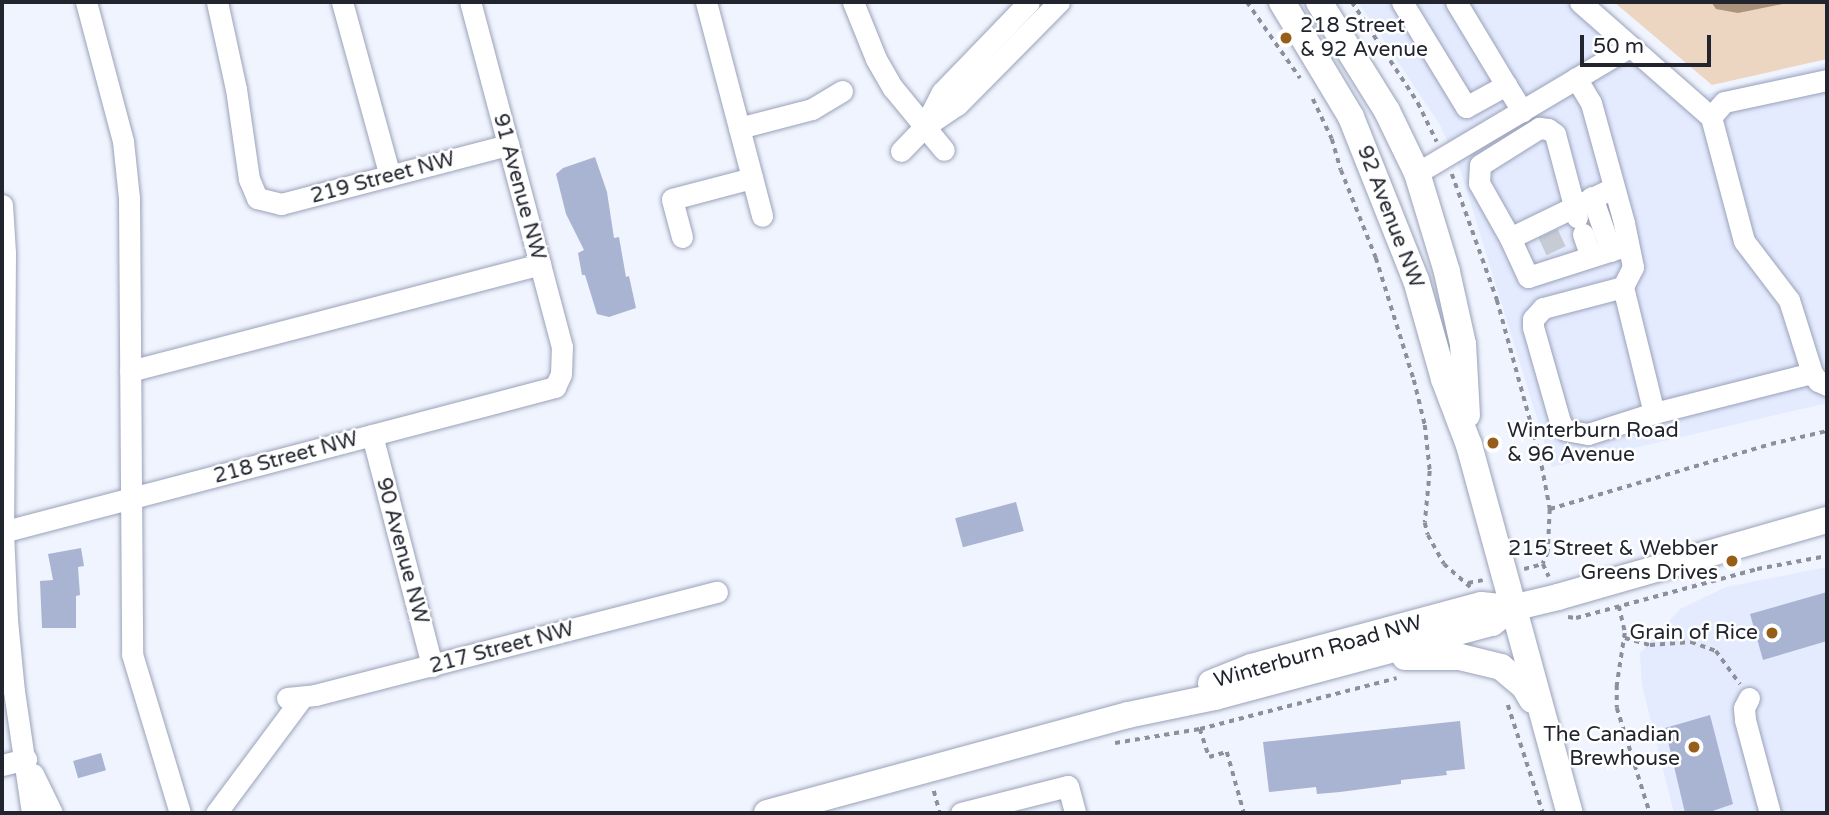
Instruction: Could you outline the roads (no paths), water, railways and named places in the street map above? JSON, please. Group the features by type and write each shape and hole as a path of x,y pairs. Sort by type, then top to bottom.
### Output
{"main road":[{"name":"92 Avenue NW","path":"1282,2 1326,71 1351,117 1378,178 1416,280 1444,379 1469,445 1543,720"},
{"name":"92 Avenue NW","path":"1319,2 1380,99 1417,173 1447,272 1463,344 1469,445"},
{"name":"Winterburn Road NW","path":"1128,715 1251,667 1481,605 1512,608 1827,520"},
{"name":"Winterburn Road NW","path":"767,813 1128,715 1492,623 1512,608"},
{"path":"1330,666 1413,656 1480,660 1512,674 1524,686 1543,720 1570,813"}],"street":[{"path":"86,2 123,141 126,169 132,654 180,813"},
{"name":"219 Street NW","path":"216,2 236,89 249,179 257,198 281,204 508,145"},
{"path":"342,2 390,176"},
{"name":"91 Avenue NW","path":"470,2 562,346 561,374"},
{"path":"706,2 762,216"},
{"path":"853,2 876,59 924,127 944,150"},
{"path":"924,127 942,92 1029,2"},
{"path":"901,151 924,127 957,105 1059,2"},
{"path":"1402,2 1466,107 1506,85"},
{"path":"1456,2 1522,111"},
{"path":"1580,2 1711,117 1744,241 1789,300 1820,379 1654,413 1588,434 1565,430 1560,422 1533,327 1537,312 1543,308 1623,287"},
{"path":"1417,173 1629,47"},
{"path":"1576,78 1591,103 1613,188 1610,251"},
{"path":"1711,117 1724,102 1827,80"},
{"path":"739,128 812,109 842,90"},
{"path":"1613,188 1582,214 1553,243 1528,277 1479,183 1480,165 1539,128 1549,129 1555,134 1582,214 1610,251 1633,267 1623,287 1654,413"},
{"path":"682,237 672,199 752,178"},
{"path":"2,205 5,253 3,532 13,679 32,813"},
{"path":"1582,214 1610,251"},
{"path":"1510,238 1610,251"},
{"path":"130,371 540,264"},
{"name":"218 Street NW","path":"3,532 543,391 555,387 561,374"},
{"name":"90 Avenue NW","path":"372,435 432,666"},
{"name":"217 Street NW","path":"216,813 294,698 432,666 717,592"},
{"path":"1749,698 1744,708 1745,720 1770,813"},
{"path":"2,765 26,759"},
{"path":"26,759 52,813"},
{"path":"961,813 1068,786 1075,813"}],"tunnel":[{"path":"1548,233 1556,250"}],"place":[{"name":"218 Street & 92 Avenue","path":"1286,38"},
{"name":"Winterburn Road & 96 Avenue","path":"1493,443"},
{"name":"215 Street & Webber Greens Drives","path":"1732,561"},
{"name":"Grain of Rice","path":"1772,633"},
{"name":"The Canadian Brewhouse","path":"1694,747"}]}
